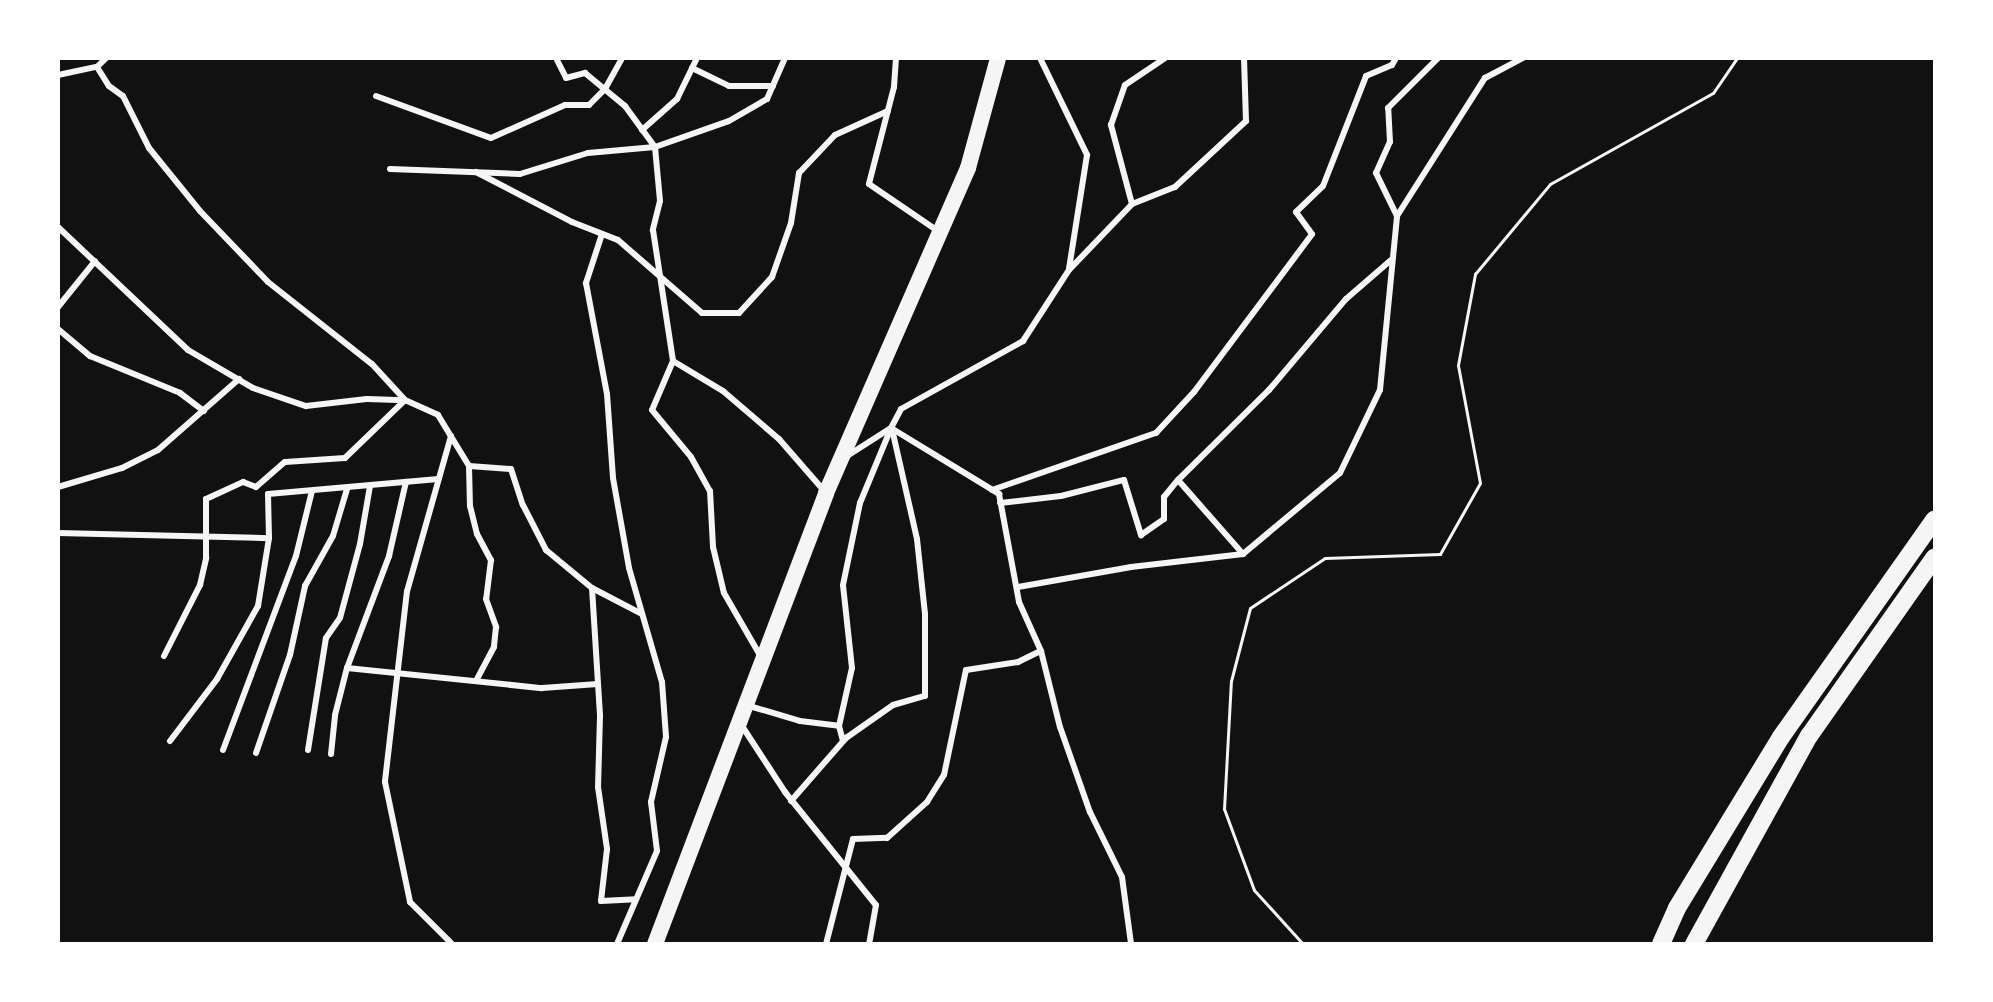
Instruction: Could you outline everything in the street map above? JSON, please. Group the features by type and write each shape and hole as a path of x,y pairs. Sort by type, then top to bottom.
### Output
{"highway":[{"path":"655,944 826,493 968,168 998,58"},
{"path":"1662,944 1677,908 1781,737 1935,520"},
{"path":"1694,944 1809,736 1935,558"}],"street":[{"path":"58,75 98,67 106,58"},
{"path":"556,58 566,78 585,73 625,106 655,147 660,201 653,230 662,277 673,362 652,410 691,457 710,490 713,547 724,593 763,661"},
{"path":"376,96 491,138 566,105 589,105 605,89 622,58"},
{"path":"642,130 677,99 697,58"},
{"path":"390,169 520,174 588,153 655,147 729,121 767,99 785,58"},
{"path":"896,58 888,111 869,184 941,232"},
{"path":"1040,58 1087,155 1069,270"},
{"path":"1132,204 1111,125 1125,85 1165,58"},
{"path":"843,741 839,726 852,668 843,585 860,503 901,409 1023,341 1069,270 1132,204 1175,187 1246,121 1245,58"},
{"path":"992,490 1156,434 1194,393 1312,234 1296,212 1323,186 1366,76 1392,65 1396,58"},
{"path":"1397,216 1376,173 1390,142 1388,108 1438,58"},
{"path":"1018,587 1131,567 1243,554 1341,473 1380,390 1397,216 1485,78 1523,58"},
{"path":"98,67 109,86 123,96 148,148 200,211 268,282 372,364 405,400"},
{"path":"693,68 729,86 773,86"},
{"path":"476,172 618,240 702,313 739,313 772,277 791,222 799,173 835,135 888,111"},
{"path":"58,227 188,350 239,380 306,406 367,399 405,400 438,415 470,466 470,506 477,534 490,560 486,599 496,627 494,647 476,681"},
{"path":"602,234 586,283 607,394 613,477 642,614 662,682 666,737 651,802 657,851 617,944"},
{"path":"1000,503 1061,496 1124,480 1141,535 1164,519 1164,497 1178,480 1269,390 1346,299 1391,260"},
{"path":"58,307 95,261"},
{"path":"58,329 90,356 180,393 204,411"},
{"path":"673,362 723,391 779,439 826,493"},
{"path":"58,487 122,468 158,450 239,380"},
{"path":"164,656 200,585 206,535 206,499 243,482 256,487 285,462 345,458 405,400"},
{"path":"891,428 999,494 1019,602 1041,651 1060,727 1086,802 1122,877 1131,944"},
{"path":"842,460 891,428"},
{"path":"791,801 843,741 893,705 925,696 925,614 917,539 891,428"},
{"path":"451,436 407,591 385,782 392,825 410,902 452,944"},
{"path":"470,466 511,469 523,506 546,550 592,588 642,614"},
{"path":"170,741 217,679 258,606 270,538 268,494 346,489 438,479"},
{"path":"1178,480 1243,554"},
{"path":"331,754 335,715 347,668 389,556 406,482"},
{"path":"308,750 326,638 339,618 360,544 370,486"},
{"path":"256,753 290,655 305,586 333,536 346,489"},
{"path":"223,750 296,556 312,491"},
{"path":"58,533 270,538"},
{"path":"592,588 598,684 598,788 607,849 602,901 636,899"},
{"path":"826,944 844,866 853,839 887,838 927,802 944,775 966,670 1017,662 1041,651"},
{"path":"347,668 542,688 598,684"},
{"path":"746,705 800,721 839,726"},
{"path":"740,723 791,801 876,905 869,944"}],"path":[{"path":"1303,944 1254,890 1224,809 1231,681 1250,608 1324,558 1440,554 1480,483 1458,365 1475,274 1550,183 1713,93 1737,58"}]}
